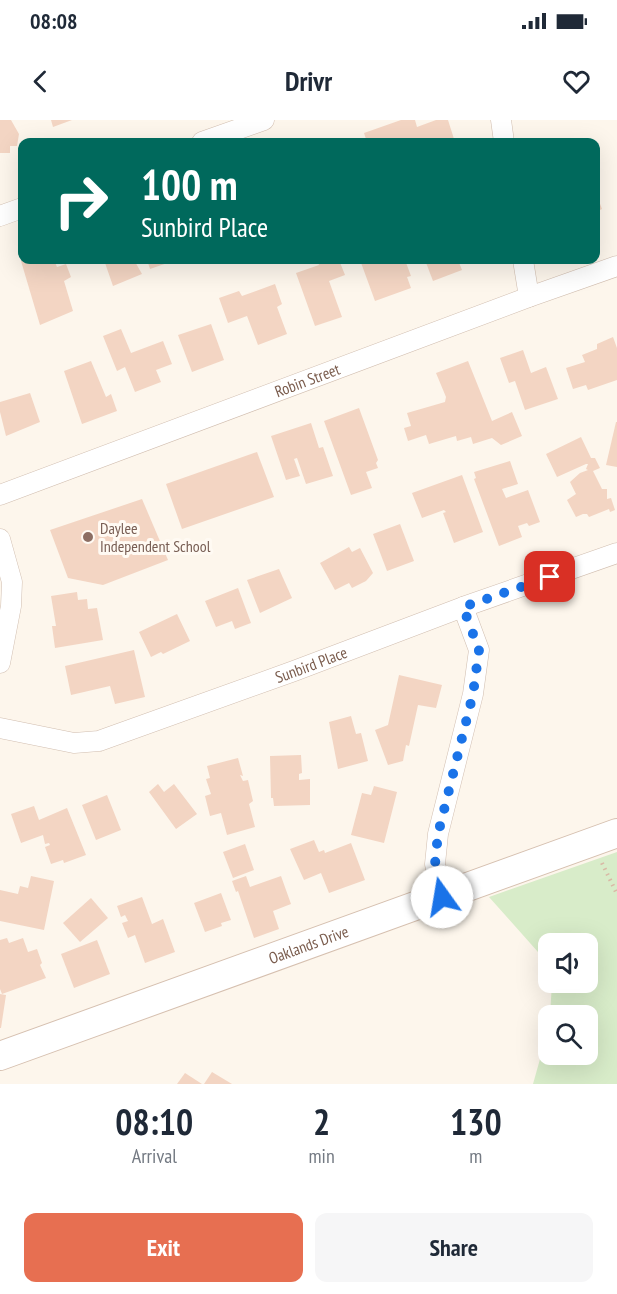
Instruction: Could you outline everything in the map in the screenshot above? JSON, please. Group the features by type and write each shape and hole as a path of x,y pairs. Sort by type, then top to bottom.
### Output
{"street":[{"path":"213,138 264,120"},
{"path":"501,120 503,138"},
{"path":"0,216 18,209"},
{"path":"524,264 529,297"},
{"name":"Robin Street","path":"0,495 617,266"},
{"path":"0,539 12,582 11,606 0,663"},
{"name":"Sunbird Place","path":"0,728 74,743 99,741 617,553"},
{"path":"442,897 435,864 438,834 473,694 479,650 463,607"},
{"name":"Oaklands Drive","path":"0,1056 604,838"}],"path":[{"path":"604,838 617,894"}],"green space":[{"path":"617,852 617,1084 533,1084 538,1065 598,1065 598,1005 551,1005 551,993 598,993 598,933 538,933 538,952 489,897"}],"building":[{"path":"0,120 11,120 19,134 17,146 10,146 10,153 0,153"},
{"path":"51,120 72,120 53,127"},
{"path":"401,120 415,120 417,127 436,120 448,120 454,138 366,138 364,133"},
{"path":"22,264 56,264 57,267 66,264 71,277 64,281 73,311 40,325"},
{"path":"105,264 136,264 142,274 113,286"},
{"path":"148,264 164,264 150,269"},
{"path":"341,264 345,275 329,281 342,317 315,326 296,273 319,265"},
{"path":"361,264 406,264 411,276 407,277 411,288 375,301"},
{"path":"427,264 460,264 462,270 433,281"},
{"path":"275,284 282,304 277,307 287,334 258,345 247,316 228,323 219,298 239,291 242,296"},
{"path":"211,324 224,360 192,372 178,335"},
{"path":"121,329 131,353 163,341 172,364 156,370 161,382 135,392 125,367 117,371 103,336"},
{"path":"613,337 617,348 617,380 588,390 586,385 573,389 566,368 585,362 582,355 597,349 597,344"},
{"path":"523,350 531,373 546,367 558,399 525,410 515,381 509,383 500,358"},
{"path":"91,361 106,397 111,394 117,411 82,424 64,371"},
{"path":"468,361 492,421 512,412 522,436 501,445 492,438 473,444 471,437 457,441 456,436 429,444 426,435 408,441 404,428 411,426 407,413 445,402 446,397 436,373"},
{"path":"30,393 40,422 6,436 0,402"},
{"path":"359,408 378,460 376,463 378,468 366,472 372,488 351,495 324,421"},
{"path":"617,422 617,467 606,465"},
{"path":"311,423 319,448 323,447 333,476 306,484 297,458 294,459 300,476 286,480 271,436"},
{"path":"581,437 591,458 595,458 600,468 593,471 602,489 607,489 607,499 611,498 615,510 610,512 609,509 589,517 583,514 576,517 567,500 576,494 570,482 580,473 588,470 586,469 588,464 557,477 546,454"},
{"path":"257,452 274,497 182,529 166,484"},
{"path":"510,461 518,484 502,489 506,498 528,490 540,522 529,526 527,523 518,526 522,537 499,546 474,479 476,478 474,472"},
{"path":"462,475 483,532 454,543 443,513 446,512 444,510 422,518 412,493"},
{"path":"142,499 168,560 103,585 68,578 50,530"},
{"path":"400,524 414,561 387,571 373,534"},
{"path":"349,547 352,552 360,548 373,573 366,581 352,588 349,583 335,590 320,563"},
{"path":"279,569 292,598 260,613 247,580"},
{"path":"238,588 251,623 235,629 232,621 216,627 205,601"},
{"path":"77,592 78,600 87,599 88,609 97,608 103,640 55,648 52,626 56,626 51,596"},
{"path":"177,614 190,641 151,657 139,632"},
{"path":"134,650 145,697 115,704 110,686 71,695 65,666"},
{"path":"399,675 442,685 436,708 418,705 409,746 406,745 403,761 388,765 375,730 388,725"},
{"path":"351,716 356,734 361,733 368,761 338,769 329,722"},
{"path":"301,755 302,773 299,774 299,780 310,779 310,805 274,806 273,798 271,798 270,756"},
{"path":"238,758 243,776 240,775 243,781 248,780 253,801 249,804 255,827 227,835 221,813 210,816 205,796 211,794 206,779 210,778 207,766"},
{"path":"158,784 164,792 174,784 197,814 176,829 149,792"},
{"path":"374,786 397,792 384,843 351,835 362,793 371,795"},
{"path":"107,795 121,830 96,840 82,805"},
{"path":"34,806 39,820 67,808 86,855 64,863 63,860 51,864 45,847 50,845 45,844 43,835 21,843 11,814"},
{"path":"314,840 319,852 324,850 325,853 351,843 365,880 329,893 321,873 304,880 290,849"},
{"path":"245,844 254,870 233,878 223,852"},
{"path":"31,876 54,881 44,930 0,921 0,890 18,894 20,886 28,888"},
{"path":"246,876 250,887 281,876 291,904 273,911 279,929 254,938 238,891 236,892 232,881"},
{"path":"221,893 231,920 205,932 194,903"},
{"path":"142,897 152,924 163,919 175,952 145,963 135,935 128,938 122,923 128,921 125,915 121,917 117,906"},
{"path":"91,898 108,918 80,942 63,923"},
{"path":"7,938 9,943 23,938 28,952 37,949 42,963 40,965 46,978 2,994 0,989 0,940"},
{"path":"97,940 110,974 74,988 61,954"},
{"path":"0,994 6,995 1,1028 0,1028"},
{"path":"212,1072 232,1084 204,1084"},
{"path":"185,1073 202,1084 177,1084"}],"place":[{"name":"Daylee Independent School","path":"88,537"}],"route":[{"path":"442,897 435,864 438,834 473,694 479,650 463,607 550,577"}]}
